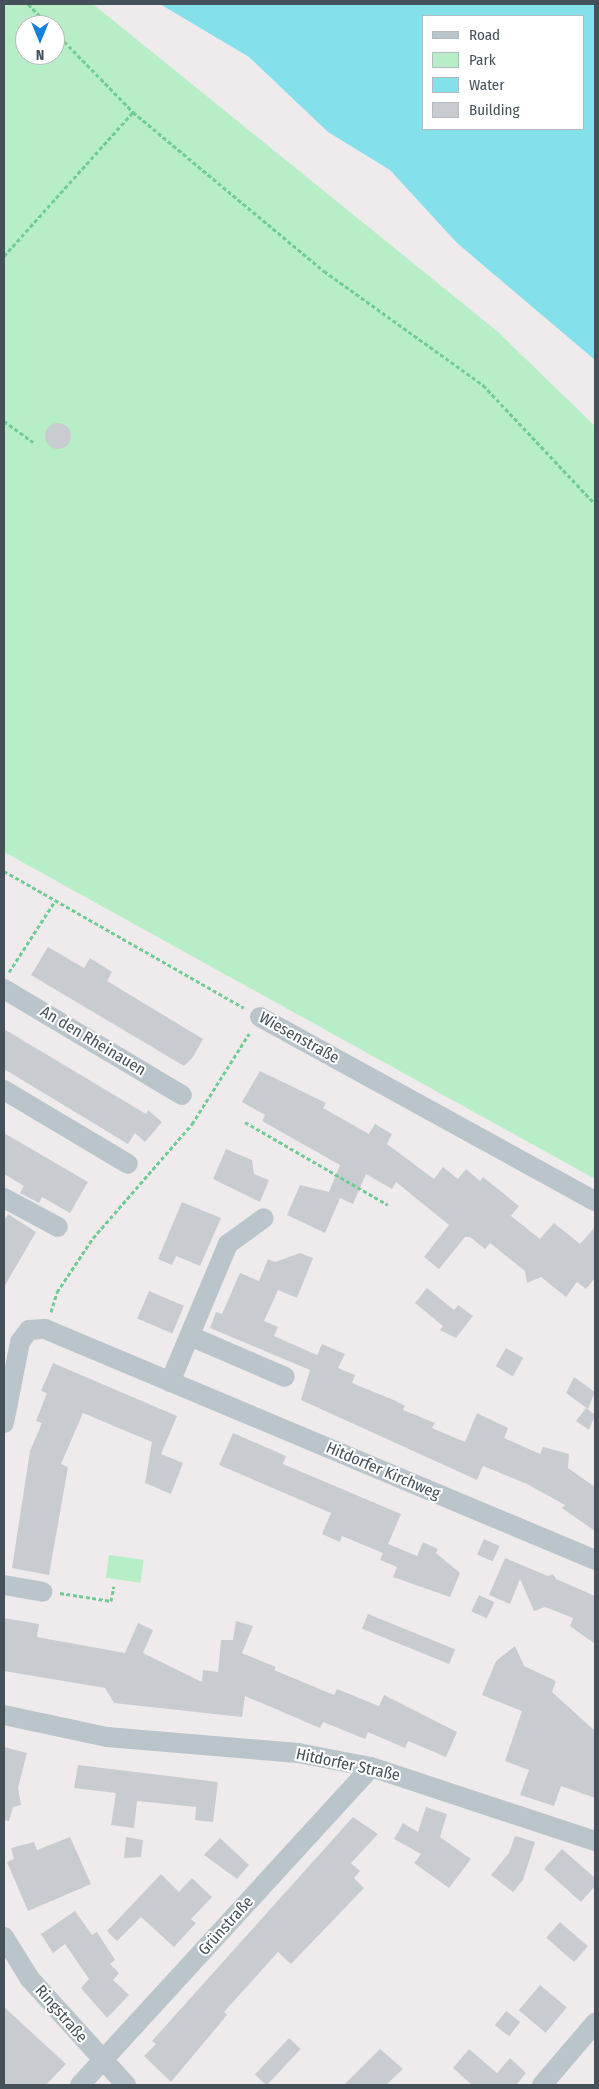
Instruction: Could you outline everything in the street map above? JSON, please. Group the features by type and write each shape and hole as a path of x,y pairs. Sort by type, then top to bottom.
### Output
{"street":[{"name":"An den Rheinauen","path":"4,989 182,1095"},
{"name":"Wiesenstraße","path":"260,1017 595,1201"},
{"path":"4,1090 128,1164"},
{"path":"4,1198 58,1227"},
{"path":"170,1382 228,1244 264,1218"},
{"name":"Hitdorfer Kirchweg","path":"45,1329 595,1560"},
{"path":"4,1423 20,1342 29,1330 45,1329"},
{"path":"190,1336 285,1377"},
{"path":"4,1585 42,1592"},
{"name":"Hitdorfer Straße","path":"4,1715 108,1737 298,1753 371,1767 595,1840"},
{"name":"Grünstraße","path":"80,2085 371,1767"},
{"name":"Ringstraße","path":"4,1937 30,1979 102,2063 126,2085"},
{"path":"542,2085 595,2023"}],"path":[{"path":"28,4 39,15"},
{"path":"65,42 133,112 324,271 484,385 595,504"},
{"path":"4,256 133,112"},
{"path":"4,421 33,442"},
{"name":"Wiesenstraße","path":"4,871 260,1017"},
{"path":"4,980 55,901"},
{"path":"45,1329 57,1292 93,1238 192,1124 260,1017"},
{"path":"245,1122 388,1205"},
{"path":"42,1592 111,1600 114,1586"}],"green space":[{"path":"4,4 93,4 497,331 595,426 595,1179 4,852"},
{"path":"109,1555 144,1560 140,1583 106,1578"}],"water":[{"path":"160,4 595,4 595,360 457,243 390,170 328,132 249,57"}],"building":[{"path":"58,423 67,427 71,436 67,445 58,449 49,445 45,436 49,427"},
{"path":"48,947 84,968 90,958 112,972 107,981 203,1039 193,1057 184,1066 31,975"},
{"path":"4,1029 146,1114 148,1110 162,1122 145,1142 135,1133 128,1144 4,1069"},
{"path":"260,1071 326,1103 323,1108 369,1134 375,1124 392,1134 387,1144 434,1179 443,1167 458,1179 466,1169 480,1181 483,1177 519,1206 511,1216 540,1239 554,1223 580,1244 595,1227 595,1278 586,1289 577,1282 566,1297 541,1277 527,1283 525,1271 490,1243 485,1249 470,1237 465,1237 439,1269 424,1257 449,1225 396,1182 392,1189 366,1174 353,1204 340,1198 325,1233 287,1215 300,1185 329,1192 340,1165 262,1121 265,1115 242,1102"},
{"path":"4,1133 88,1182 70,1213 42,1197 39,1203 20,1193 24,1186 4,1174"},
{"path":"226,1149 252,1160 254,1174 269,1180 260,1202 213,1179"},
{"path":"182,1202 221,1218 200,1266 176,1256 172,1265 158,1259"},
{"path":"8,1214 36,1232 4,1287 4,1221"},
{"path":"300,1253 313,1258 297,1298 278,1290 264,1321 278,1327 274,1336 317,1355 322,1344 345,1354 338,1368 355,1375 352,1383 396,1401 405,1406 403,1410 435,1423 432,1428 465,1442 477,1413 508,1428 504,1438 540,1454 543,1447 569,1454 568,1468 595,1487 595,1531 562,1508 565,1505 527,1484 483,1466 477,1480 301,1400 310,1370 210,1328 216,1312 222,1314 240,1273 259,1281 268,1259 275,1262"},
{"path":"427,1288 454,1310 458,1305 473,1316 456,1338 440,1330 443,1326 415,1303"},
{"path":"149,1291 184,1306 172,1333 137,1319"},
{"path":"506,1348 523,1358 513,1376 495,1366"},
{"path":"53,1363 177,1416 161,1454 183,1463 171,1494 145,1483 152,1442 83,1413 61,1464 68,1467 49,1575 12,1568 30,1451 42,1423 36,1421 47,1393 41,1391"},
{"path":"574,1377 595,1392 588,1409 566,1393"},
{"path":"586,1408 595,1415 589,1430 576,1421"},
{"path":"233,1433 286,1456 283,1464 401,1514 388,1544 417,1556 423,1542 438,1549 436,1553 460,1573 450,1597 393,1577 397,1567 380,1560 383,1553 342,1536 340,1542 322,1534 331,1513 219,1465"},
{"path":"484,1539 500,1546 493,1561 477,1555"},
{"path":"505,1558 548,1576 553,1574 556,1579 595,1596 595,1644 570,1626 573,1618 545,1607 534,1611 520,1579 510,1604 489,1595"},
{"path":"479,1595 494,1602 487,1618 471,1611"},
{"path":"368,1614 455,1649 449,1664 362,1629"},
{"path":"4,1618 39,1624 37,1637 125,1653 138,1623 153,1630 143,1653 202,1682 203,1670 218,1672 221,1640 233,1640 236,1621 253,1626 242,1653 276,1667 274,1670 334,1695 337,1689 379,1706 384,1695 457,1732 446,1757 408,1741 405,1748 368,1732 365,1739 323,1722 320,1728 245,1696 242,1717 114,1703 105,1688 4,1671"},
{"path":"515,1646 524,1666 556,1681 552,1692 595,1731 595,1798 561,1786 554,1806 520,1795 529,1770 505,1761 522,1711 482,1695 496,1661"},
{"path":"4,1747 27,1753 18,1788 21,1805 13,1807 9,1821 4,1820"},
{"path":"78,1765 218,1782 213,1822 195,1820 196,1807 137,1801 134,1828 111,1825 116,1793 74,1788"},
{"path":"426,1807 447,1814 440,1837 471,1859 449,1888 414,1863 421,1854 394,1839 403,1823 418,1832"},
{"path":"353,1817 378,1834 351,1863 360,1871 354,1878 364,1888 291,1964 278,1952 224,2012 227,2015 171,2082 144,2056 156,2044 152,2041"},
{"path":"515,1836 535,1842 523,1880 513,1892 491,1875 509,1853"},
{"path":"70,1837 91,1884 28,1911 7,1862 14,1859 11,1848 34,1842 37,1850"},
{"path":"126,1837 143,1840 141,1857 124,1858"},
{"path":"220,1838 249,1865 237,1879 204,1855"},
{"path":"562,1849 595,1878 595,1886 581,1902 544,1869"},
{"path":"161,1874 179,1892 192,1878 212,1897 191,1919 196,1923 174,1947 141,1917 117,1941 107,1931"},
{"path":"75,1911 92,1935 97,1932 115,1960 110,1964 119,1973 113,1980 129,1995 107,2018 81,1988 89,1979 65,1944 53,1953 41,1934"},
{"path":"560,1922 588,1946 574,1962 546,1938"},
{"path":"540,1985 567,2007 546,2033 519,2010"},
{"path":"4,2007 66,2064 46,2085 4,2085"},
{"path":"506,2011 520,2022 509,2036 495,2025"},
{"path":"289,2038 301,2049 267,2085 255,2075"},
{"path":"380,2049 403,2069 386,2085 344,2085"},
{"path":"469,2049 497,2073 510,2058 526,2073 516,2085 472,2085 453,2068"}]}
